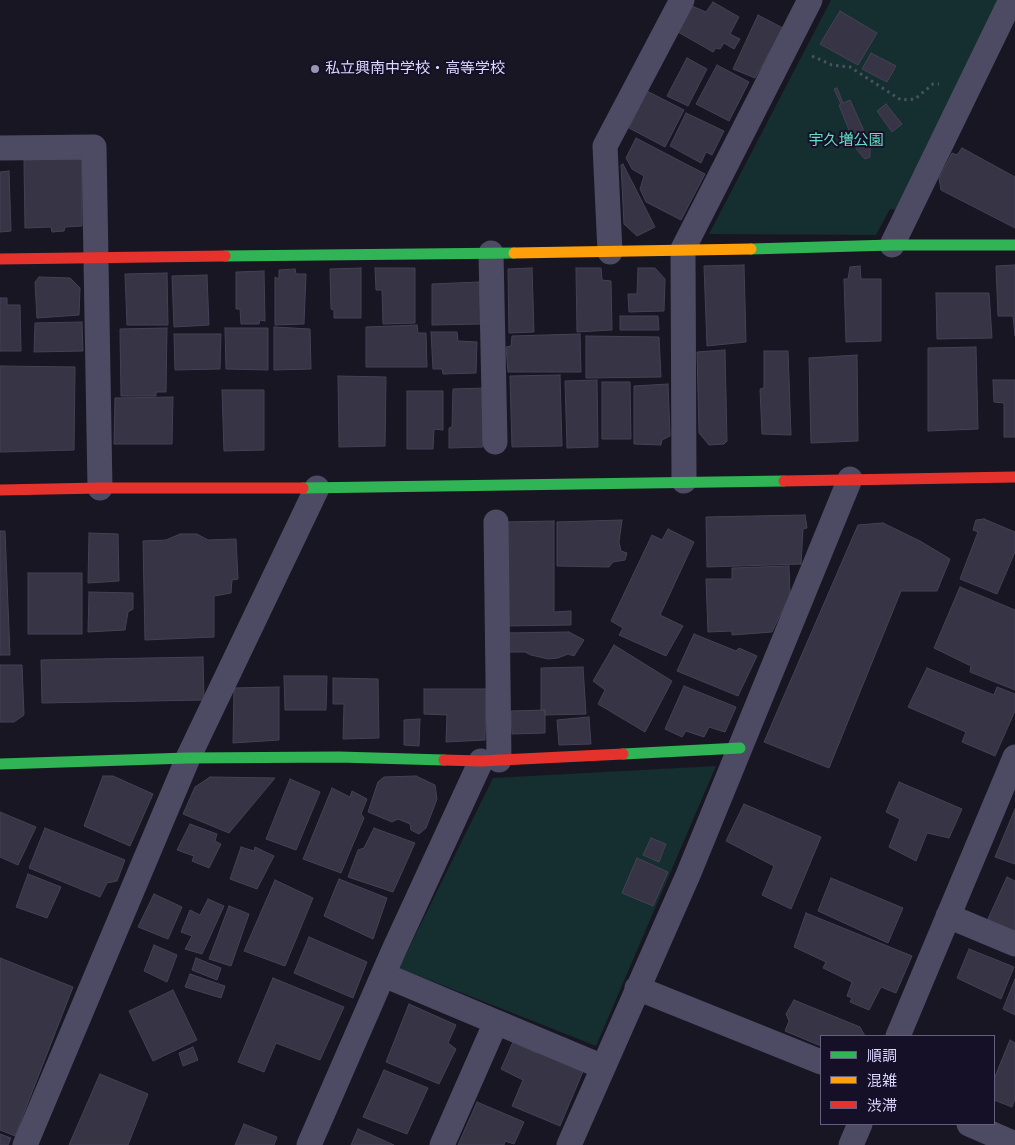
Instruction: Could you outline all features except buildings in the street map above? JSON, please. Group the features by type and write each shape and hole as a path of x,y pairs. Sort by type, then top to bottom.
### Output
{"street":[{"path":"610,252 605,146 682,0"},
{"path":"684,481 683,249 810,0"},
{"path":"892,246 1011,0"},
{"path":"0,148 94,147 100,488"},
{"path":"0,259 1015,245"},
{"path":"491,253 495,442"},
{"path":"0,490 317,488 1015,477"},
{"path":"569,1145 688,875 850,479"},
{"path":"25,1145 188,758 317,488"},
{"path":"309,1145 384,975 490,760 496,522"},
{"path":"0,764 188,758 339,757 490,760 740,748"},
{"path":"898,1035 1015,757"},
{"path":"948,916 1015,944"},
{"path":"384,975 603,1067"},
{"path":"638,988 820,1062"},
{"path":"442,1145 496,1022"},
{"path":"851,1145 860,1125"},
{"path":"971,1125 1015,1144"}],"path":[{"path":"788,43 832,66 850,68 901,100 915,99 933,84 942,84 964,95"}],"green space":[{"name":"宇久増公園","path":"831,0 1003,0 900,210 890,209 876,235 709,234"},
{"path":"716,766 596,1046 399,968 493,778"}],"traffic: fast":[{"path":"751,249 892,245 1015,245"},
{"path":"225,256 514,253"},
{"path":"303,488 784,481"},
{"path":"623,754 740,748"},
{"path":"0,764 188,758 339,757 444,760"}],"traffic: slow":[{"path":"514,253 751,249"}],"traffic: jam":[{"path":"0,259 225,256"},
{"path":"784,481 1015,477"},
{"path":"0,490 303,488"},
{"path":"444,760 481,761 623,754"}],"place":[{"name":"私立興南中学校・高等学校","path":"315,69"}]}
